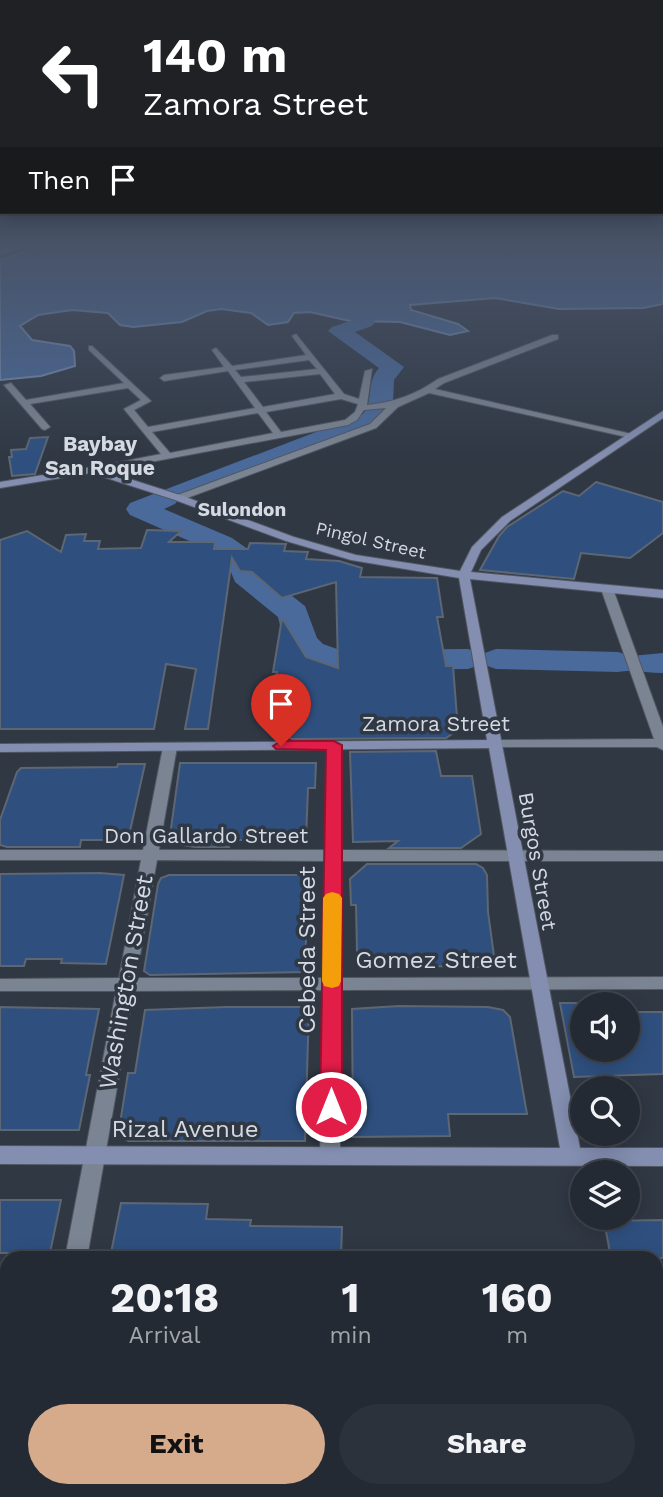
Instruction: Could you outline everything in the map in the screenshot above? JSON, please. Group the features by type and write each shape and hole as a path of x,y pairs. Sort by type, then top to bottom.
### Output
{"street":[{"path":"296,336 341,396 363,406 395,405"},
{"path":"179,498 373,426 395,405 441,381 555,337"},
{"path":"92,348 147,401 128,410 167,455"},
{"path":"216,350 279,435"},
{"path":"164,378 310,357"},
{"path":"239,380 321,371"},
{"path":"92,470 348,422 358,416 363,406 369,371"},
{"path":"8,385 45,427"},
{"path":"23,402 128,385"},
{"path":"428,390 631,435"},
{"path":"145,430 341,396"},
{"path":"464,575 475,549 506,519 663,414"},
{"name":"Pingol Street","path":"0,485 92,470 344,555 409,569 663,594"},
{"name":"Burgos Street","path":"464,575 570,1155"},
{"path":"607,589 663,744"},
{"name":"Zamora Street","path":"1,751 334,745 663,744"},
{"name":"Cebeda Street","path":"330,1155 334,745"},
{"name":"Washington Street","path":"77,1251 170,747"},
{"name":"Don Gallardo Street","path":"0,855 663,856"},
{"name":"Gomez Street","path":"0,985 663,983"},
{"name":"Rizal Avenue","path":"0,1156 663,1157"}],"water":[{"path":"0,317 35,317 20,326 32,340 70,346 74,351 75,366 41,376 0,380"},
{"path":"112,317 194,317 182,322 133,327 120,325"},
{"path":"256,317 291,317 288,322 268,325"},
{"path":"332,317 434,317 458,324 468,331 450,335 400,322 350,321"}],"building":[{"path":"48,437 35,474 12,476 9,457 12,457 11,450 26,449 30,438"},
{"path":"596,482 663,502 663,533 630,558 581,553 574,579 480,570 507,527 563,491 579,496"},
{"path":"147,530 181,531 169,542 215,542 214,549 248,549 250,543 286,544 284,551 308,552 306,559 339,561 362,568 360,577 437,578 443,617 437,617 446,666 453,666 458,730 446,738 292,739 270,726 277,672 273,672 282,618 306,657 338,668 336,582 282,598 252,572 240,571 232,558 208,729 185,729 196,669 166,664 154,729 0,729 0,540 27,531 61,552 66,535 86,534 84,541 100,541 98,549 141,548"},
{"path":"436,751 441,776 472,776 481,834 461,848 389,848 398,841 353,842 350,752"},
{"path":"180,763 316,763 315,788 308,788 306,840 229,840 229,847 195,847 169,843"},
{"path":"118,764 145,764 128,840 81,840 80,847 0,845 0,820 17,772 21,768 117,767"},
{"path":"367,864 476,864 483,868 487,875 488,912 494,956 492,962 482,967 424,966 424,963 378,965 365,960 357,951 356,905 351,905 350,879"},
{"path":"0,874 124,875 106,964 61,963 62,959 26,959 24,966 0,966"},
{"path":"169,875 310,875 304,972 150,975 144,971 158,884 161,878"},
{"path":"560,1003 570,1003 570,1056"},
{"path":"399,1006 488,1007 503,1010 510,1017 527,1114 448,1114 450,1136 353,1137 352,1009"},
{"path":"0,1007 99,1009 79,1130 0,1130"},
{"path":"309,1007 305,1141 128,1141 121,1136 119,1130 128,1073 135,1073 145,1010"},
{"path":"640,1012 663,1012 663,1074 574,1076 571,1062 640,1062"},
{"path":"0,1200 61,1200 50,1251 0,1251"},
{"path":"121,1203 208,1204 206,1219 251,1220 250,1226 342,1227 341,1251 111,1251"},
{"path":"640,1220 663,1220 663,1251 610,1251 606,1230 640,1230"}],"waterway":[{"path":"365,322 339,331 393,367 382,379 381,404"},
{"path":"181,491 344,432 372,419 378,411"},
{"path":"165,498 140,509 221,544 241,558 246,575 293,613 301,642 311,651 337,660 468,659"},
{"path":"496,659 618,662"},
{"path":"644,663 663,663"}],"slow traffic":[{"path":"332,898 332,981"}],"district":[{"name":"Baybay San Roque","path":"100,455"},
{"name":"Sulondon","path":"242,509"}],"route":[{"path":"281,746 334,745 331,1107"}]}
